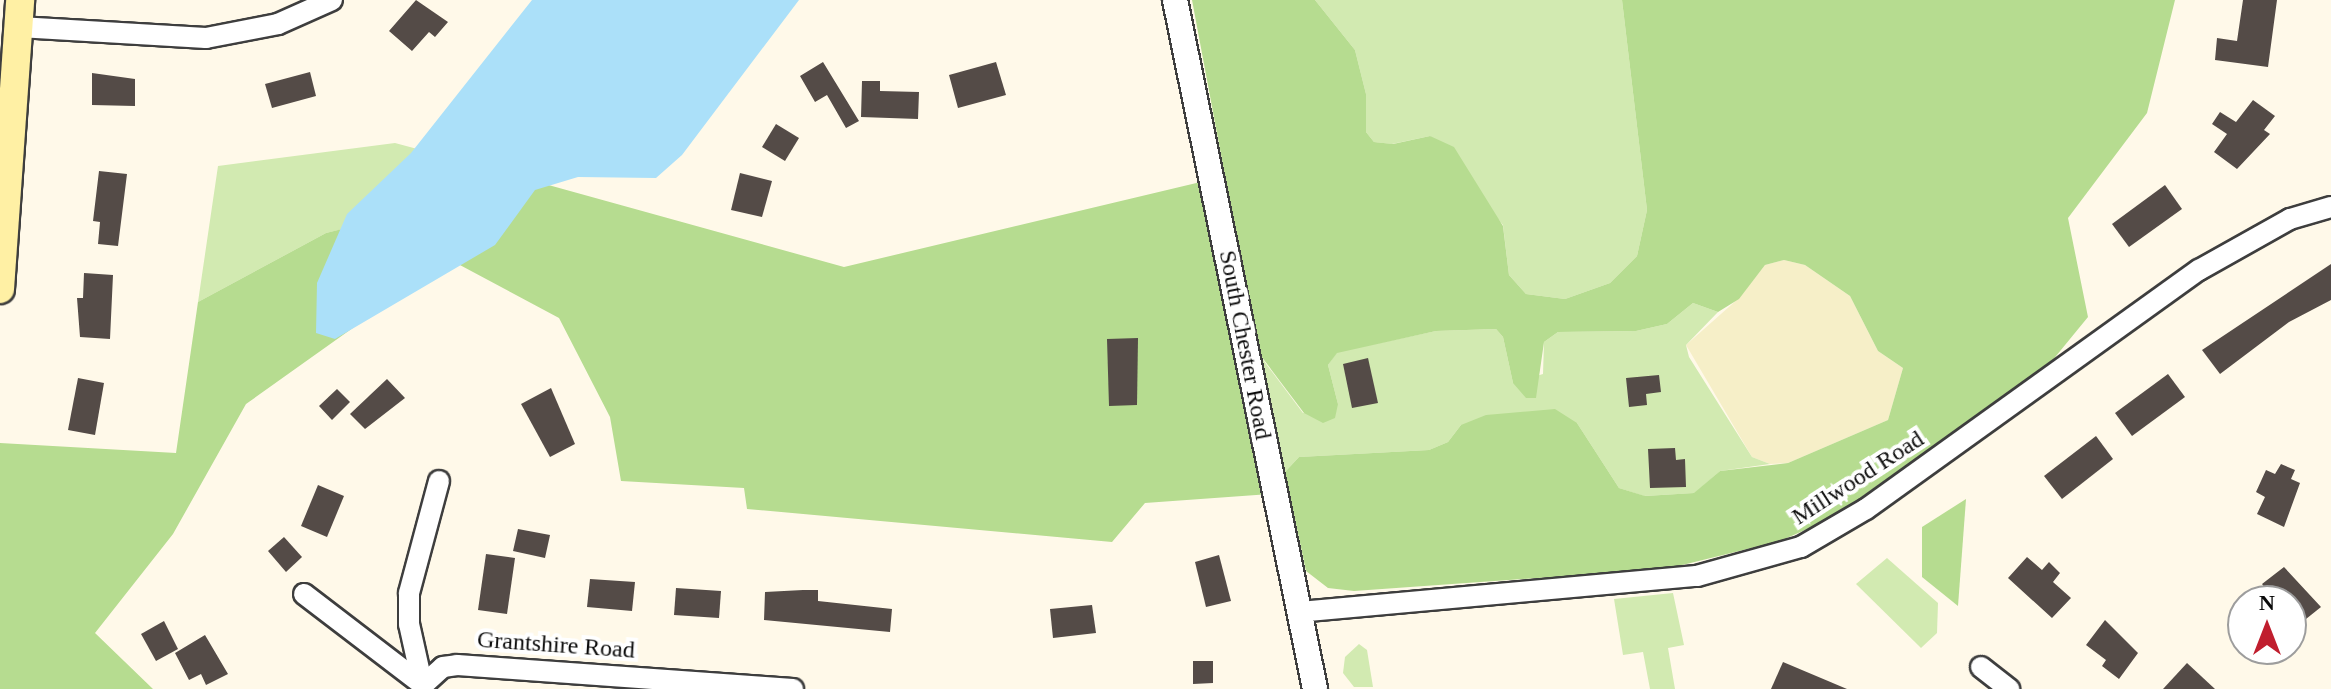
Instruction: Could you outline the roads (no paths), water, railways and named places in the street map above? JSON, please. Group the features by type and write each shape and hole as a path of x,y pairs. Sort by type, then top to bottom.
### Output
{"main road":[{"path":"0,289 20,13"}],"street":[{"path":"20,13 206,38 278,24 332,0"},
{"name":"South Chester Road","path":"1175,0 1315,689"},
{"name":"Millwood Road","path":"1299,612 1697,576 1788,552 1856,516 2199,270 2290,219 2331,207"},
{"path":"422,687 411,640 409,593 439,481"},
{"path":"304,594 422,687"},
{"name":"Grantshire Road","path":"422,687 443,667 457,665 793,689"},
{"path":"1981,667 2009,689"}],"water":[{"path":"532,0 799,0 682,155 656,178 578,177 535,190 495,245 335,339 316,333 317,283 347,214 411,153"}]}
